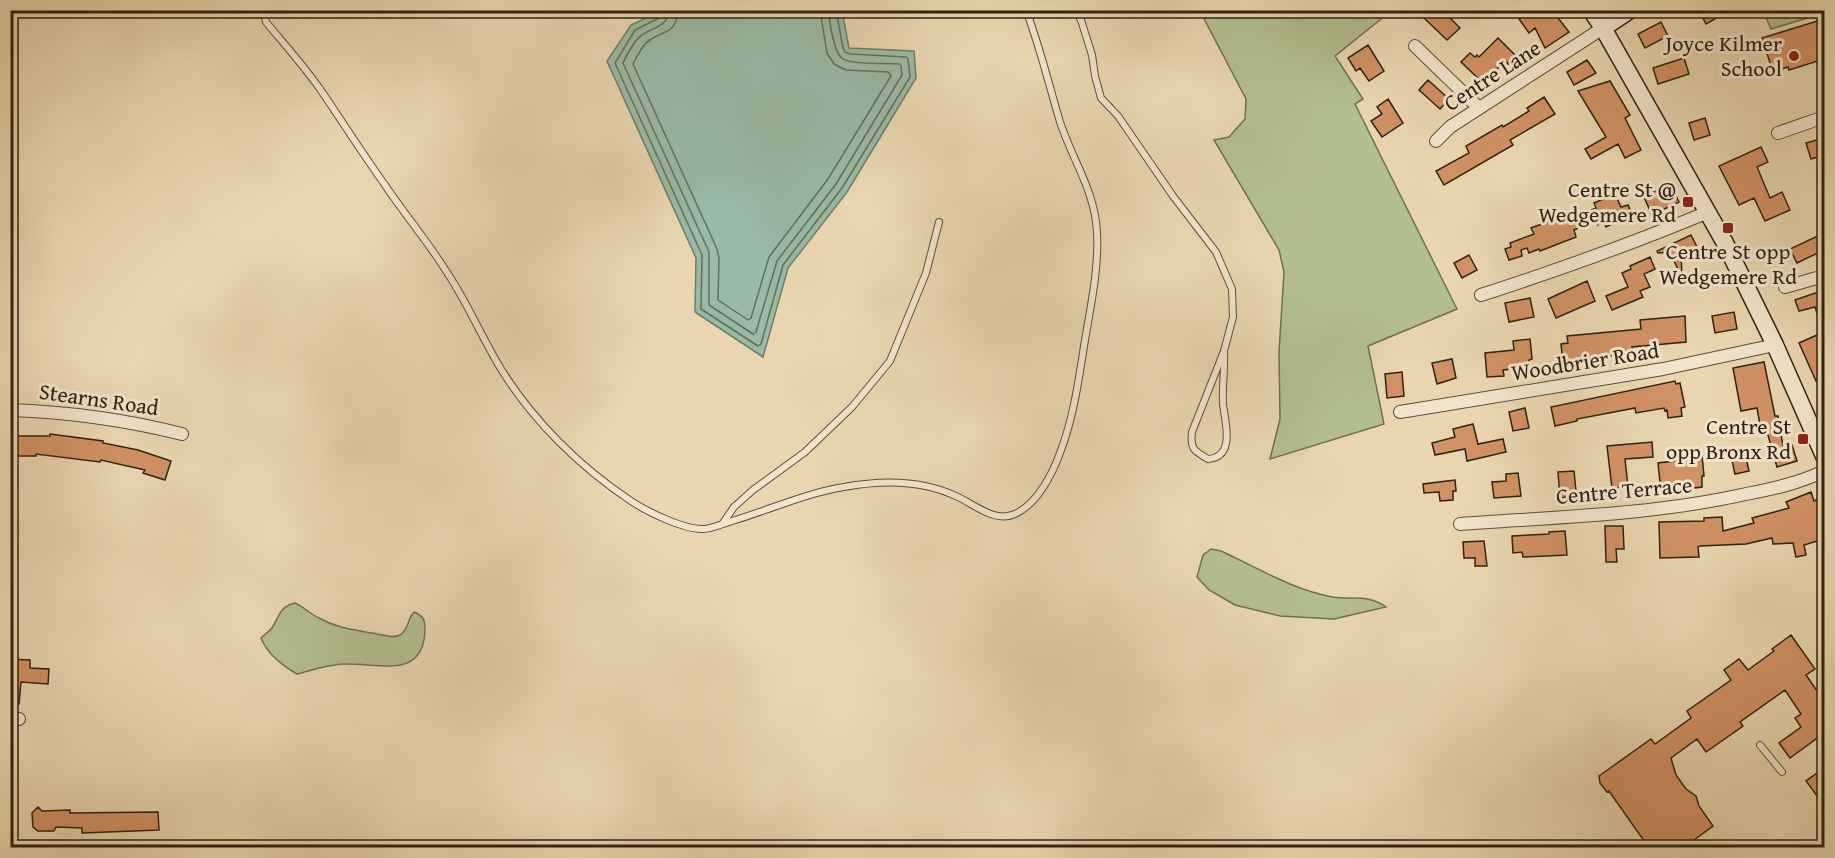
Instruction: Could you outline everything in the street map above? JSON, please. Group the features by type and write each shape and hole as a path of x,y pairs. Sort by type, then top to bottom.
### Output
{"main road":[{"path":"1591,10 1736,264 1824,456"},
{"path":"1603,28 1630,10"}],"street":[{"name":"Centre Lane","path":"1436,141 1450,127 1603,28"},
{"path":"1415,46 1479,108"},
{"path":"1778,133 1824,117"},
{"path":"1481,295 1648,238 1708,212"},
{"path":"1785,287 1824,276"},
{"name":"Woodbrier Road","path":"1400,412 1663,369 1775,345"},
{"name":"Stearns Road","path":"10,410 98,417 143,424 182,434"},
{"name":"Centre Terrace","path":"1460,524 1639,511 1705,503 1767,490 1815,476 1824,471"}],"lane":[{"path":"263,10 266,22 317,86 448,274 502,370 528,407 590,470 633,502 669,521 703,530 840,487 881,482 925,486 954,495 1002,518 1011,516 1029,504 1051,475 1061,453 1077,388 1096,274 1097,231 1091,195 1061,126 1026,10"},
{"path":"1075,10 1081,20 1092,55 1101,98 1118,116 1173,196 1216,252 1232,289 1233,317 1224,351 1192,432 1193,449 1208,459 1219,456 1227,438 1223,404 1224,351"},
{"path":"723,524 734,507 753,490 805,452 844,414 890,361 926,273 939,222"},
{"path":"1761,745 1782,772"}],"shaded area":[{"path":"1824,10 1824,13 1771,29 1763,11"},
{"path":"1200,11 1391,11 1335,56 1363,99 1355,104 1457,309 1368,346 1384,424 1270,459 1280,419 1279,352 1284,272 1279,250 1214,140 1229,137 1245,119 1246,99"},
{"path":"1211,549 1221,551 1276,578 1318,594 1373,600 1386,607 1334,619 1280,616 1235,605 1209,590 1197,577 1203,555"},
{"path":"295,603 333,625 392,637 403,633 414,612 423,618 425,623 423,646 417,657 408,663 396,666 343,664 297,674 276,659 261,638 272,628 283,609"}],"water":[{"path":"661,11 842,11 849,48 914,51 916,78 847,192 788,268 763,357 695,312 696,258 607,61 631,25"}],"building":[{"path":"1431,10 1442,10 1460,28 1447,40 1424,18"},
{"path":"1531,10 1552,10 1569,32 1545,48 1535,28 1529,33 1519,19"},
{"path":"1699,10 1731,10 1706,24"},
{"path":"1824,19 1824,59 1789,70 1788,67 1773,72 1762,38"},
{"path":"1661,22 1668,36 1645,48 1638,34"},
{"path":"1498,38 1516,56 1508,64 1506,61 1483,83 1461,62 1470,53 1479,57"},
{"path":"1368,45 1384,71 1369,81 1360,68 1356,71 1348,58"},
{"path":"1684,58 1689,74 1658,84 1653,68"},
{"path":"1587,60 1596,73 1574,85 1567,72"},
{"path":"1428,80 1449,99 1440,109 1419,90"},
{"path":"1610,81 1630,115 1625,118 1641,150 1625,158 1618,144 1591,159 1585,149 1606,137 1578,91"},
{"path":"1544,97 1555,114 1510,140 1513,145 1444,185 1436,171 1469,153 1466,146 1529,111 1527,108"},
{"path":"1388,99 1403,123 1382,137 1371,121 1382,114 1377,107"},
{"path":"1705,118 1710,135 1694,140 1689,123"},
{"path":"1824,138 1824,155 1811,159 1806,143"},
{"path":"1761,147 1768,162 1757,167 1770,198 1782,192 1790,210 1765,221 1754,198 1739,205 1719,166"},
{"path":"1670,184 1679,202 1652,215 1644,197"},
{"path":"1615,194 1621,207 1628,205 1632,214 1606,227 1604,222 1598,225 1596,220 1574,230 1576,237 1540,251 1539,249 1529,253 1527,248 1521,250 1522,256 1509,260 1505,249 1511,247 1510,243 1534,234 1531,228 1566,215 1570,220 1596,208 1594,203"},
{"path":"1824,233 1824,250 1797,263 1790,249"},
{"path":"1691,235 1698,249 1681,251 1682,278 1670,252 1658,253 1657,251"},
{"path":"1469,255 1477,270 1462,278 1454,263"},
{"path":"1650,257 1655,269 1644,274 1650,287 1640,291 1643,297 1612,310 1606,296 1628,287 1622,273 1631,269 1630,266"},
{"path":"1587,281 1595,301 1556,318 1548,299"},
{"path":"1824,290 1824,329 1822,329 1815,307 1799,311 1795,300"},
{"path":"1530,298 1534,317 1509,322 1505,303"},
{"path":"1734,312 1737,329 1715,333 1712,316"},
{"path":"1685,316 1686,342 1632,347 1633,353 1582,359 1582,362 1563,364 1561,344 1568,343 1567,336 1641,329 1640,320"},
{"path":"1824,332 1824,377 1816,381 1799,343"},
{"path":"1530,339 1532,359 1529,360 1530,367 1503,370 1504,376 1487,377 1485,353 1514,350 1513,341"},
{"path":"1452,359 1456,378 1437,384 1432,363"},
{"path":"1764,362 1783,446 1792,445 1797,461 1777,467 1768,435 1762,436 1757,408 1741,411 1733,368"},
{"path":"1402,372 1404,396 1387,398 1385,374"},
{"path":"1675,381 1676,384 1680,383 1685,407 1681,408 1682,416 1668,418 1667,410 1665,411 1664,408 1636,413 1635,408 1577,419 1577,421 1555,426 1551,407"},
{"path":"1525,408 1529,428 1513,431 1509,412"},
{"path":"1473,424 1478,444 1503,439 1506,452 1467,461 1465,449 1435,455 1432,443 1455,437 1453,429"},
{"path":"50,434 103,441 103,443 138,450 171,461 165,480 143,473 145,470 101,460 100,462 36,454 36,456 14,456 15,436 50,436"},
{"path":"1652,442 1653,457 1625,459 1628,487 1612,488 1607,446"},
{"path":"1744,449 1749,471 1735,474 1730,451"},
{"path":"1702,455 1704,476 1702,476 1702,487 1678,490 1679,494 1666,495 1666,491 1661,492 1658,463"},
{"path":"1574,471 1576,491 1574,491 1574,496 1560,498 1558,472"},
{"path":"1518,473 1521,496 1494,498 1492,482 1506,481 1506,474"},
{"path":"1455,480 1456,491 1453,491 1453,500 1440,501 1439,492 1424,493 1423,484"},
{"path":"1811,492 1814,501 1819,499 1824,515 1824,539 1804,545 1806,555 1796,557 1793,543 1773,544 1772,538 1746,544 1700,546 1698,547 1699,557 1660,558 1659,522 1704,521 1704,518 1722,517 1723,531 1754,523 1752,518 1789,508 1786,502"},
{"path":"1605,526 1623,526 1624,549 1616,549 1617,562 1606,562"},
{"path":"1565,531 1567,555 1523,557 1522,552 1513,553 1512,536"},
{"path":"1484,541 1487,566 1475,566 1475,558 1464,558 1463,542"},
{"path":"1791,635 1815,669 1806,675 1824,701 1824,733 1790,758 1779,743 1801,727 1795,718 1801,714 1785,690 1740,722 1743,726 1706,752 1697,739 1671,758 1676,775 1686,789 1696,796 1699,806 1713,826 1683,848 1649,848 1609,791 1607,792 1600,783 1599,776 1651,739 1655,744 1691,718 1687,711 1731,680 1724,670 1739,659 1748,670"},
{"path":"10,659 30,660 30,668 49,669 48,684 21,682 19,704 10,703"},
{"path":"1824,768 1824,790 1817,796 1806,781"},
{"path":"38,807 42,811 70,810 70,813 158,812 159,830 82,833 82,828 56,827 54,831 38,831 33,827 32,813"}],"place":[{"name":"Joyce Kilmer School","path":"1794,56"},
{"name":"Centre St @ Wedgemere Rd","path":"1688,202"},
{"name":"Centre St opp Wedgemere Rd","path":"1728,228"},
{"name":"Centre St opp Bronx Rd","path":"1803,439"}]}
